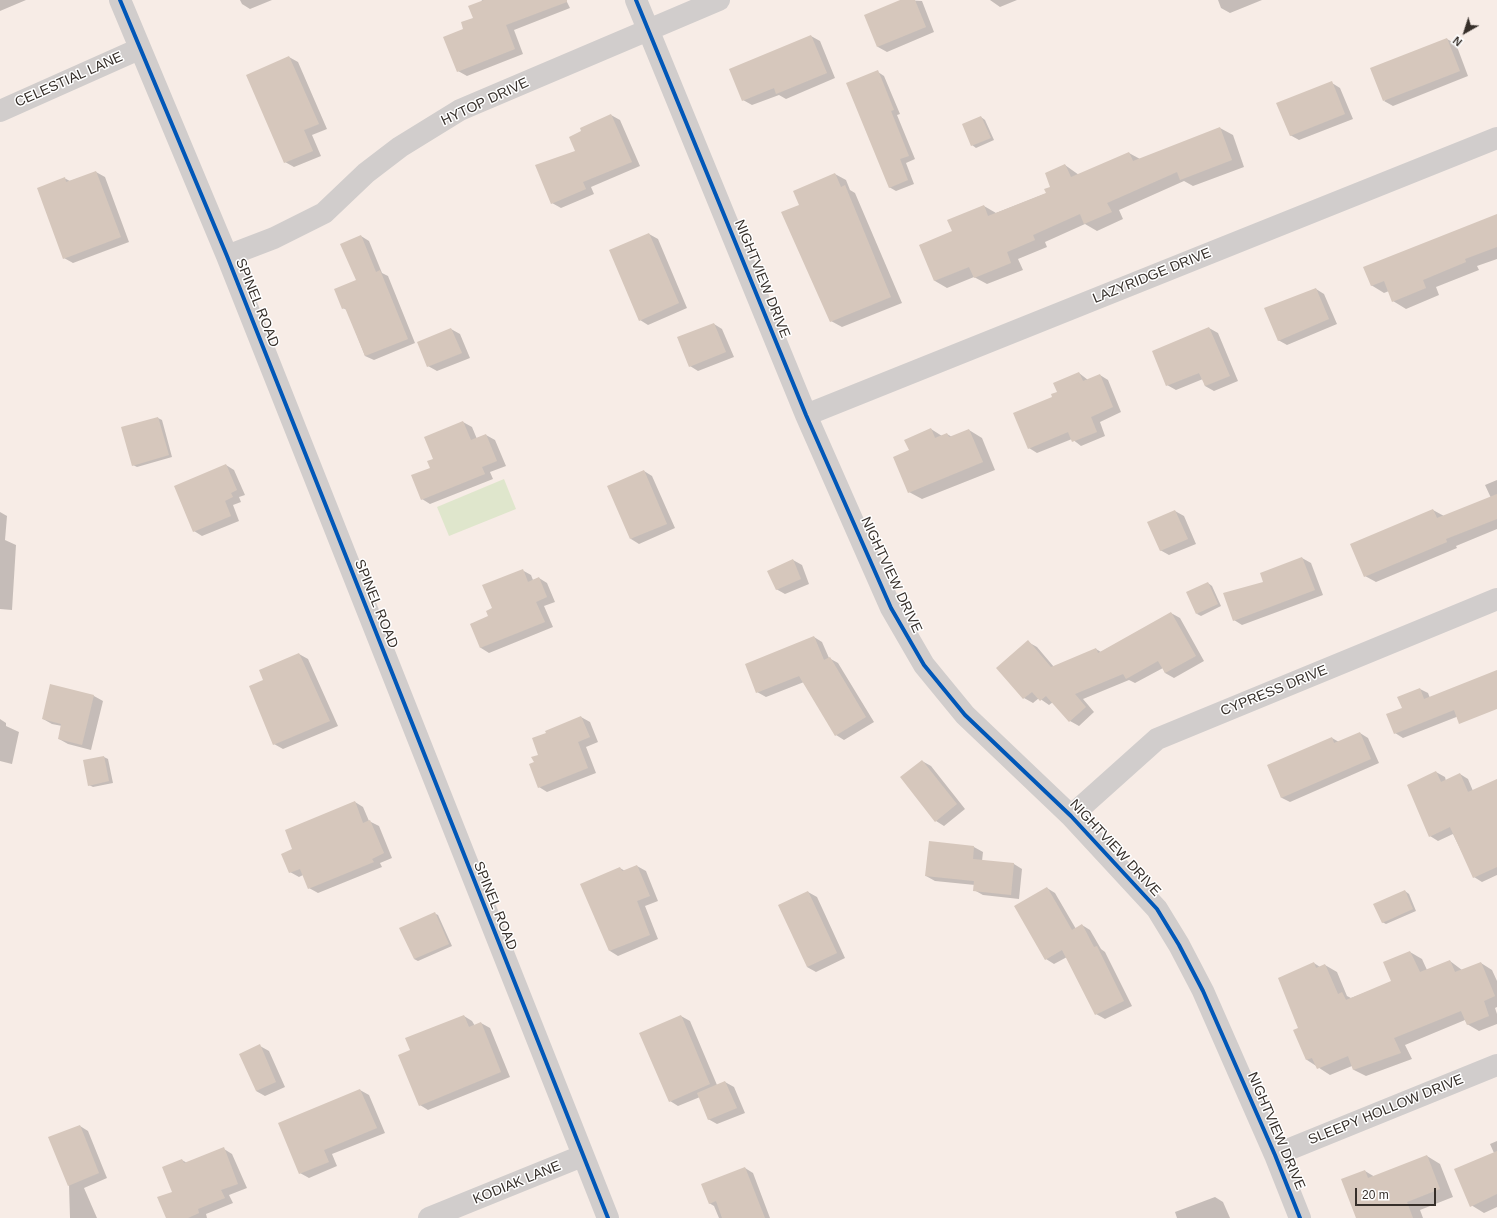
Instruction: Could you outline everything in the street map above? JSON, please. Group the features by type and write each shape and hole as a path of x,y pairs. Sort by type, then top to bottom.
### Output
{"street":[{"name":"SPINEL ROAD","path":"120,0 226,256 582,1156 608,1218"},
{"name":"NIGHTVIEW DRIVE","path":"636,0 806,415 891,608 924,665 965,715 1071,816 1157,908 1179,945 1203,991 1275,1155 1300,1218"},
{"name":"HYTOP DRIVE","path":"226,256 274,238 324,213 366,173 400,147 460,110 719,0"},
{"name":"CELESTIAL LANE","path":"0,111 139,49"},
{"name":"LAZYRIDGE DRIVE","path":"806,415 1497,138"},
{"name":"CYPRESS DRIVE","path":"1071,816 1157,739 1497,599"},
{"name":"SLEEPY HOLLOW DRIVE","path":"1275,1155 1497,1065"},
{"name":"KODIAK LANE","path":"429,1218 582,1156"}],"green space":[{"path":"504,479 516,509 449,536 437,507"}],"building":[{"path":"484,0 567,0 567,2 506,25 515,49 457,72 443,37 463,29 461,22 473,18 468,6"},
{"path":"900,0 915,0 926,27 877,47 864,15"},
{"path":"811,35 827,73 776,94 774,88 742,101 729,69"},
{"path":"1447,38 1460,71 1383,101 1370,68"},
{"path":"289,56 319,124 304,130 313,151 284,163 246,75"},
{"path":"878,70 894,110 891,111 909,156 900,159 908,180 889,188 846,83"},
{"path":"1332,81 1345,114 1290,136 1276,103"},
{"path":"611,114 632,162 583,182 586,189 551,204 535,165 575,151 569,137 581,131 580,128"},
{"path":"981,116 991,138 971,146 962,124"},
{"path":"1220,127 1232,160 1180,180 1177,172 1107,203 1112,212 1084,224 1080,214 1033,235 1035,240 1007,252 1011,263 974,278 969,267 934,281 919,245 952,231 947,220 984,205 988,216 1046,193 1044,189 1050,187 1045,173 1065,164 1071,177 1129,152 1133,161"},
{"path":"96,171 121,237 63,259 37,188 65,177 66,182"},
{"path":"835,173 841,187 845,185 891,297 830,322 781,212 799,205 793,191"},
{"path":"1497,214 1497,247 1465,259 1466,262 1423,280 1426,288 1392,302 1384,281 1371,286 1363,267"},
{"path":"649,233 679,303 639,321 609,250"},
{"path":"361,235 376,272 380,270 408,339 365,356 345,308 342,309 334,289 356,280 340,244"},
{"path":"1316,288 1329,319 1278,341 1264,308"},
{"path":"714,323 726,352 689,367 677,337"},
{"path":"1209,327 1230,376 1205,386 1199,373 1166,386 1152,351"},
{"path":"451,328 462,353 427,367 417,342"},
{"path":"1079,372 1083,381 1100,374 1113,407 1091,417 1097,432 1072,442 1068,432 1028,449 1013,413 1052,397 1051,394 1057,392 1053,383"},
{"path":"158,417 169,455 132,466 121,427"},
{"path":"463,421 471,440 486,434 497,461 482,467 485,474 421,500 411,475 430,468 427,461 433,459 424,437"},
{"path":"931,428 935,438 947,433 949,437 969,429 983,462 908,493 893,457 909,450 904,440"},
{"path":"226,464 237,490 231,493 233,497 225,501 231,516 193,532 174,486"},
{"path":"644,470 667,524 630,539 607,486"},
{"path":"1497,494 1497,519 1446,539 1447,542 1364,577 1350,544 1433,509 1437,518"},
{"path":"1175,510 1188,539 1160,551 1147,522"},
{"path":"1302,557 1315,590 1233,621 1223,593 1263,582 1260,573"},
{"path":"793,559 801,579 776,590 767,571"},
{"path":"523,569 528,582 539,577 547,597 536,602 545,622 480,648 470,624 488,616 486,611 492,608 482,585"},
{"path":"1208,582 1218,604 1196,614 1186,592"},
{"path":"1171,612 1196,656 1165,673 1158,661 1126,679 1123,674 1075,694 1086,707 1069,722 1046,696 1040,701 1032,692 1023,699 996,668 1028,640 1051,667 1096,648 1098,653"},
{"path":"814,636 824,660 830,657 866,717 835,736 799,676 756,693 745,664"},
{"path":"299,653 330,721 273,745 249,686 263,680 259,670"},
{"path":"1497,670 1497,709 1459,724 1454,710 1394,734 1386,714 1402,708 1397,697 1420,688 1424,699"},
{"path":"50,684 94,695 82,745 58,739 61,724 42,719"},
{"path":"581,716 590,737 578,742 588,768 538,788 529,764 534,762 531,757 538,755 532,738"},
{"path":"1360,732 1371,759 1281,798 1267,765 1332,737 1334,743"},
{"path":"104,756 109,781 88,786 83,760"},
{"path":"922,760 957,804 935,822 900,777"},
{"path":"1436,771 1441,782 1460,773 1468,792 1497,779 1497,867 1473,878 1450,827 1429,837 1407,785"},
{"path":"355,801 363,823 370,820 384,853 372,859 374,862 308,889 300,869 289,873 281,854 292,849 285,830"},
{"path":"929,841 974,846 973,859 1014,863 1011,895 973,891 974,881 925,876"},
{"path":"637,865 650,896 637,901 650,935 609,951 580,884 620,867 622,871"},
{"path":"1047,887 1072,930 1082,924 1094,947 1097,946 1124,1001 1095,1015 1062,950 1045,960 1014,906"},
{"path":"1405,890 1413,909 1382,923 1373,904"},
{"path":"808,891 837,953 807,967 778,905"},
{"path":"435,912 449,944 414,959 399,928"},
{"path":"1410,951 1420,972 1450,960 1455,972 1481,962 1495,996 1484,1001 1489,1016 1467,1025 1461,1011 1394,1038 1401,1053 1353,1070 1348,1056 1317,1069 1312,1058 1306,1060 1293,1030 1298,1028 1278,978 1314,962 1316,968 1325,964 1338,994 1342,992 1346,1000 1391,981 1383,962"},
{"path":"464,1015 469,1027 481,1022 501,1072 419,1106 398,1055 410,1050 405,1038"},
{"path":"681,1015 710,1084 669,1102 639,1033"},
{"path":"260,1044 276,1082 256,1091 239,1054"},
{"path":"725,1081 737,1108 708,1120 697,1093"},
{"path":"360,1089 377,1128 324,1150 329,1162 299,1174 278,1123"},
{"path":"80,1125 99,1173 68,1186 48,1137"},
{"path":"224,1147 238,1184 221,1190 225,1198 198,1209 199,1213 188,1218 166,1218 157,1197 172,1192 162,1167 182,1159 184,1163"},
{"path":"1497,1151 1497,1194 1470,1207 1454,1169"},
{"path":"1427,1155 1440,1189 1407,1202 1413,1218 1356,1218 1341,1179 1365,1170 1368,1178"},
{"path":"745,1167 765,1218 722,1218 716,1201 709,1204 701,1184"}],"cycle path":[{"path":"120,0 227,256 608,1218"},
{"path":"636,0 806,415 891,608 924,665 965,715 1071,816 1157,909 1179,945 1203,991 1275,1155 1300,1218"}]}
